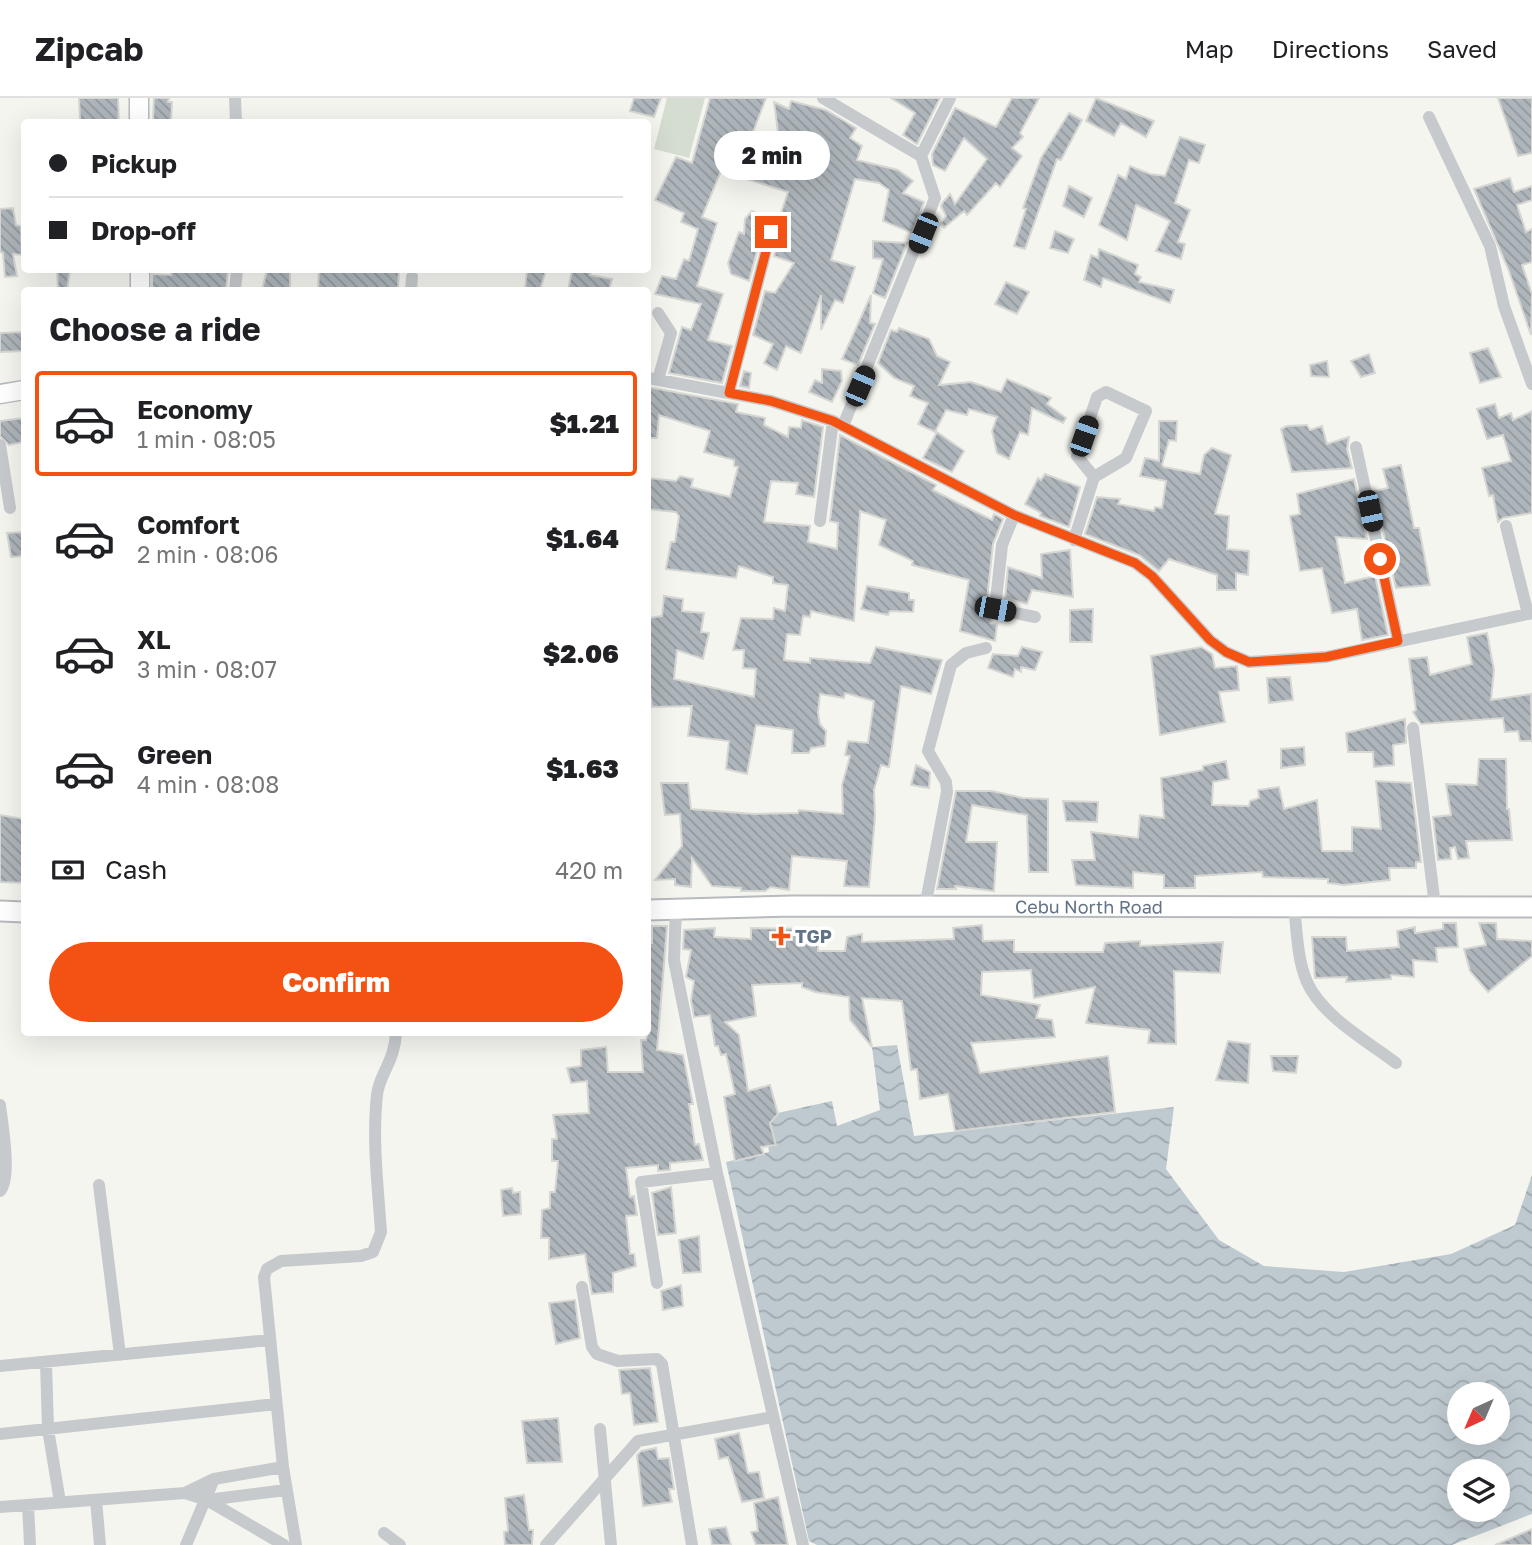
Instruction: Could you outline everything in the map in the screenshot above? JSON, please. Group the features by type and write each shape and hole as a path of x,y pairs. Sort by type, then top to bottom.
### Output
{"main road":[{"name":"Cebu North Road","path":"651,910 1532,907"},
{"path":"0,915 21,912"}],"street":[{"path":"139,98 139,119"},
{"path":"236,98 236,119"},
{"path":"820,521 838,424 932,211 934,191 921,156 823,98"},
{"path":"921,156 950,98"},
{"path":"1429,117 1490,246 1504,306 1532,384"},
{"path":"729,393 771,232"},
{"path":"658,313 671,333 653,379 771,401 838,424 1014,515 1135,563 1152,576 1210,640 1226,652 1249,662 1326,657 1530,614 1506,527"},
{"path":"0,394 21,390"},
{"path":"1074,540 1094,477 1126,458 1146,411 1106,393 1097,397 1077,456 1094,477"},
{"path":"0,445 10,508"},
{"path":"1356,447 1398,641"},
{"path":"1014,515 1002,545 995,609 1035,617"},
{"path":"925,907 947,792 946,782 928,751 951,665 966,653 986,648"},
{"path":"1413,727 1436,906"},
{"path":"1294,906 1299,954 1307,982 1316,996 1357,1034 1396,1063"},
{"path":"676,909 674,960 717,1172 803,1545"},
{"path":"296,1545 283,1467 264,1277 267,1269 281,1261 361,1256 373,1252 378,1244 381,1232 375,1133 377,1091 393,1058 396,1036"},
{"path":"0,1105 5,1186 0,1191"},
{"path":"657,1283 641,1182 717,1172"},
{"path":"99,1185 120,1355"},
{"path":"582,1287 597,1354 618,1361 657,1359 662,1364 676,1435 692,1545"},
{"path":"0,1367 270,1340"},
{"path":"46,1362 48,1429 60,1502"},
{"path":"0,1434 276,1404"},
{"path":"546,1545 638,1441 773,1417"},
{"path":"600,1429 611,1545"},
{"path":"0,1507 186,1493 214,1479 283,1467"},
{"path":"186,1545 214,1479"},
{"path":"207,1500 286,1490"},
{"path":"186,1493 207,1500 284,1545"},
{"path":"96,1500 100,1545"},
{"path":"28,1506 30,1545"},
{"path":"384,1533 400,1545"}],"shaded area":[{"path":"667,98 705,98 689,158 654,149"}],"water":[{"path":"897,1045 914,1136 1174,1107 1166,1169 1219,1240 1264,1266 1344,1272 1451,1254 1515,1225 1532,1175 1532,1514 1452,1545 817,1545 809,1541 726,1162 769,1152 764,1116 832,1101 837,1126 880,1110 872,1047"}],"building":[{"path":"79,98 118,98 119,119 80,119"},
{"path":"154,98 169,98 168,102 172,102 171,119 153,119"},
{"path":"634,98 661,98 654,117 630,111"},
{"path":"710,98 766,98 747,148 782,163 774,102 789,109 791,101 826,110 856,128 850,138 862,146 857,160 898,170 913,181 903,193 924,202 912,233 883,221 889,190 879,183 855,179 831,260 855,267 843,303 835,300 821,330 821,295 801,353 786,346 777,370 764,363 773,344 753,335 765,291 775,293 794,263 774,256 778,226 769,223 763,229 749,281 731,274 728,263 739,232 744,234 745,219 752,211 778,222 788,192 721,171 702,217 717,223 697,286 723,294 708,340 732,346 722,383 669,373 682,327 691,330 701,304 655,294 662,276 676,279 684,259 689,261 698,229 681,222 684,213 655,200 676,157 692,163"},
{"path":"891,98 940,98 917,144 903,135 915,113"},
{"path":"1012,98 1039,98 1020,133 1023,137 1012,148 1022,156 1000,187 996,183 967,215 964,211 944,228 940,224 946,216 941,206 943,202 950,194 955,204 987,159 964,138 945,171 933,165 932,154 955,108 996,127"},
{"path":"1096,98 1154,121 1146,137 1121,123 1114,136 1086,121"},
{"path":"1498,98 1532,98 1532,153 1518,156"},
{"path":"1069,113 1082,120 1061,160 1057,159 1025,249 1014,246 1026,209 1023,208 1041,158"},
{"path":"1180,137 1205,145 1199,163 1189,160 1175,203 1190,210 1178,242 1185,244 1181,259 1156,251 1170,221 1136,205 1127,240 1099,225 1118,175 1126,179 1130,166 1150,174 1165,176"},
{"path":"1510,178 1514,192 1532,186 1532,200 1517,205 1526,232 1532,229 1532,262 1522,265 1532,294 1531,335 1509,271 1474,189"},
{"path":"1069,186 1092,198 1084,217 1063,206"},
{"path":"13,208 16,225 21,226 21,255 13,254 17,276 5,277 3,253 0,252 0,209"},
{"path":"1055,231 1074,239 1068,253 1050,248"},
{"path":"873,241 907,243 885,298 873,293 883,259 873,258"},
{"path":"1099,249 1138,265 1135,274 1141,277 1139,282 1174,290 1170,303 1103,278 1101,287 1084,280 1091,255 1098,258"},
{"path":"57,273 70,273 67,287 58,287"},
{"path":"228,273 226,287 152,287 152,274"},
{"path":"266,273 290,273 290,287 263,287"},
{"path":"319,273 399,273 398,287 318,287"},
{"path":"527,273 545,273 541,287 525,287"},
{"path":"571,273 591,273 590,275 612,279 610,287 569,287"},
{"path":"1006,282 1029,292 1017,314 995,304"},
{"path":"871,295 870,323 875,324 858,365 842,359"},
{"path":"899,328 929,339 937,356 950,362 939,385 971,382 1001,392 1007,379 1051,398 1047,404 1066,418 1063,423 1032,408 1028,435 1020,432 1009,459 997,453 992,431 997,417 969,409 967,415 946,410 935,432 918,424 928,403 910,396 914,386 894,378 878,363 891,330 897,332"},
{"path":"21,332 21,351 0,352 0,333"},
{"path":"1488,348 1501,377 1480,383 1470,353"},
{"path":"1369,354 1375,373 1361,377 1351,361"},
{"path":"1327,361 1329,377 1311,376 1310,365"},
{"path":"822,369 841,371 842,381 832,402 809,392 815,380 822,383"},
{"path":"744,371 751,373 749,388 740,386"},
{"path":"651,388 738,404 736,412 765,418 764,425 788,437 789,427 801,428 802,420 823,427 814,497 796,494 798,483 771,481 764,522 810,526 808,542 837,549 838,523 830,521 840,435 936,485 933,490 956,502 992,520 994,514 1003,519 993,544 986,608 992,617 991,623 997,624 995,641 960,631 969,580 912,565 913,561 879,545 886,520 860,511 854,621 811,611 810,617 803,616 800,635 787,634 784,660 810,663 810,658 870,663 876,647 942,660 931,694 901,686 889,767 881,765 874,790 875,817 869,887 844,886 847,861 792,856 789,890 771,887 765,891 741,891 741,888 712,886 692,858 691,887 675,885 675,879 655,880 682,846 680,814 665,815 661,783 688,783 691,809 754,814 798,813 799,810 843,814 842,785 850,756 845,755 848,741 868,743 874,701 845,693 844,698 820,694 818,713 820,724 826,731 825,746 811,748 809,753 792,753 793,730 756,725 747,774 726,769 729,741 688,736 692,706 652,707 651,618 662,616 664,596 683,599 682,611 704,613 701,632 709,633 703,659 677,650 674,679 754,697 756,669 743,668 744,650 733,650 741,618 773,619 774,608 785,611 788,585 773,583 773,577 739,566 736,578 666,569 671,542 675,542 679,516 676,512 651,509 651,478 676,481 680,476 693,479 691,487 730,497 738,467 734,466 734,460 704,452 710,431 659,415 657,438 651,438"},
{"path":"1495,404 1499,418 1511,413 1513,420 1532,411 1532,513 1503,518 1498,522 1493,495 1489,496 1482,468 1511,461 1503,435 1487,439 1477,409"},
{"path":"21,418 21,443 9,445 0,436 0,421"},
{"path":"1159,421 1177,421 1176,441 1169,440 1162,465 1164,467 1200,474 1204,455 1212,448 1231,455 1215,514 1229,516 1227,549 1249,551 1248,575 1236,573 1236,590 1217,590 1217,575 1169,559 1159,571 1139,555 1085,534 1097,497 1120,499 1118,504 1154,511 1155,507 1162,508 1166,481 1140,476 1145,458 1159,461"},
{"path":"1307,425 1310,430 1322,426 1327,444 1349,437 1347,449 1352,468 1292,472 1281,429"},
{"path":"937,432 964,451 952,472 923,458"},
{"path":"1401,465 1414,528 1419,528 1430,585 1396,588 1374,491 1388,488 1383,469"},
{"path":"1045,474 1080,487 1069,527 1040,516 1041,513 1025,504 1038,478 1041,480"},
{"path":"1354,479 1367,539 1336,537 1345,583 1375,576 1388,635 1362,640 1357,609 1332,613 1322,568 1300,571 1290,516 1300,514 1297,494"},
{"path":"21,532 21,556 11,557 7,533"},
{"path":"1070,550 1073,597 1032,590 1027,604 1005,598 1008,567 1042,578 1041,554"},
{"path":"867,586 909,593 909,600 914,600 913,612 890,611 888,615 861,609"},
{"path":"1093,609 1092,642 1070,642 1070,610"},
{"path":"1487,633 1494,670 1491,700 1531,694 1532,741 1520,741 1518,731 1505,732 1503,718 1421,724 1413,712 1416,710 1409,659 1427,657 1430,675 1472,664 1467,637"},
{"path":"1022,647 1042,652 1035,670 1021,667 1021,672 1015,669 1013,677 988,668 993,654 1018,656"},
{"path":"1201,647 1212,654 1215,668 1237,666 1239,690 1219,692 1225,722 1160,735 1151,656"},
{"path":"1290,677 1293,700 1269,703 1267,678"},
{"path":"1405,719 1406,743 1393,745 1394,765 1374,767 1373,752 1348,752 1346,733"},
{"path":"1304,747 1305,765 1281,768 1281,749"},
{"path":"1479,759 1506,759 1507,809 1512,840 1466,841 1469,858 1458,859 1455,847 1450,848 1451,859 1438,860 1433,817 1451,815 1446,784 1477,785"},
{"path":"1226,761 1229,779 1213,782 1212,805 1249,806 1250,801 1259,798 1258,790 1279,787 1284,809 1317,800 1322,851 1352,851 1352,827 1381,829 1376,781 1411,783 1421,862 1416,862 1416,868 1389,868 1390,880 1344,885 1328,883 1328,879 1263,877 1262,872 1195,876 1195,888 1164,888 1164,875 1133,872 1133,888 1076,885 1072,860 1095,860 1091,832 1138,838 1140,815 1164,818 1161,778 1203,770 1203,766"},
{"path":"916,765 930,772 929,788 911,785"},
{"path":"956,791 992,791 1023,798 1048,799 1048,872 1029,872 1027,815 972,805 966,842 997,842 994,891 955,886 956,889 937,889"},
{"path":"1063,801 1098,802 1097,822 1066,821"},
{"path":"0,815 21,818 21,883 0,882"},
{"path":"1443,923 1456,923 1458,947 1436,948 1437,962 1413,960 1414,977 1391,975 1391,979 1346,982 1347,977 1315,978 1312,937 1346,937 1347,951 1399,947 1397,931 1415,927 1415,933 1443,929"},
{"path":"1479,923 1496,923 1497,939 1532,941 1532,956 1488,992 1470,971 1464,949 1486,945"},
{"path":"982,925 983,941 1014,940 1014,952 1103,952 1105,943 1140,941 1140,946 1223,942 1220,973 1174,971 1176,1044 1148,1043 1150,1030 1086,1023 1095,987 1034,998 1031,970 982,972 981,995 1040,1005 1036,1018 1052,1020 1055,1037 971,1043 980,1073 1108,1056 1115,1112 955,1131 948,1094 920,1099 917,1069 911,1070 902,1001 862,998 872,1047 850,1020 849,997 815,992 802,987 802,983 752,985 756,1016 725,1022 739,1035 748,1091 770,1085 778,1114 770,1123 776,1145 761,1147 764,1154 735,1161 724,1097 735,1094 726,1054 721,1055 718,1046 715,1046 710,1015 694,1017 691,1000 694,981 686,977 691,950 683,949 684,930 715,928 714,937 751,939 751,928 818,929 818,951 845,951 847,937 862,934 862,942 954,939 953,928"},
{"path":"652,926 667,926 657,1050 683,1055 693,1104 689,1104 695,1145 699,1144 703,1160 670,1163 670,1170 658,1171 658,1165 626,1168 630,1197 634,1196 637,1215 626,1216 630,1254 634,1254 636,1266 613,1273 613,1292 592,1294 585,1254 549,1259 549,1238 541,1238 542,1210 550,1208 550,1192 555,1192 558,1161 552,1161 552,1139 557,1139 553,1115 589,1113 587,1081 571,1083 567,1068 581,1066 581,1050 606,1047 608,1072 643,1072 641,1040 651,1036"},
{"path":"1228,1041 1250,1044 1248,1083 1216,1080"},
{"path":"1271,1056 1298,1056 1296,1073 1273,1071"},
{"path":"671,1187 676,1233 658,1235 652,1193"},
{"path":"512,1188 513,1193 520,1192 521,1214 503,1216 501,1190"},
{"path":"699,1236 701,1272 683,1273 679,1240"},
{"path":"681,1285 683,1306 663,1310 661,1291"},
{"path":"575,1300 580,1338 556,1344 549,1303"},
{"path":"650,1368 658,1422 634,1425 630,1393 622,1394 619,1370"},
{"path":"558,1418 562,1462 527,1463 522,1421"},
{"path":"739,1433 748,1473 759,1472 764,1498 742,1502 728,1457 719,1459 715,1439"},
{"path":"656,1448 658,1459 669,1458 674,1489 669,1489 672,1502 643,1506 637,1455 641,1451"},
{"path":"524,1495 529,1530 533,1530 532,1545 505,1545 504,1532 508,1531 505,1498"},
{"path":"778,1497 788,1545 756,1545 751,1532 758,1531 754,1503"},
{"path":"726,1527 731,1545 712,1545 709,1529"},
{"path":"1532,1529 1532,1545 1495,1545"}],"place":[{"name":"TGP","path":"781,936"}],"route":[{"path":"771,232 749,306 729,393 771,401 833,421 1014,515 1135,563 1152,576 1210,640 1226,652 1249,662 1326,657 1398,641 1380,559"}]}
